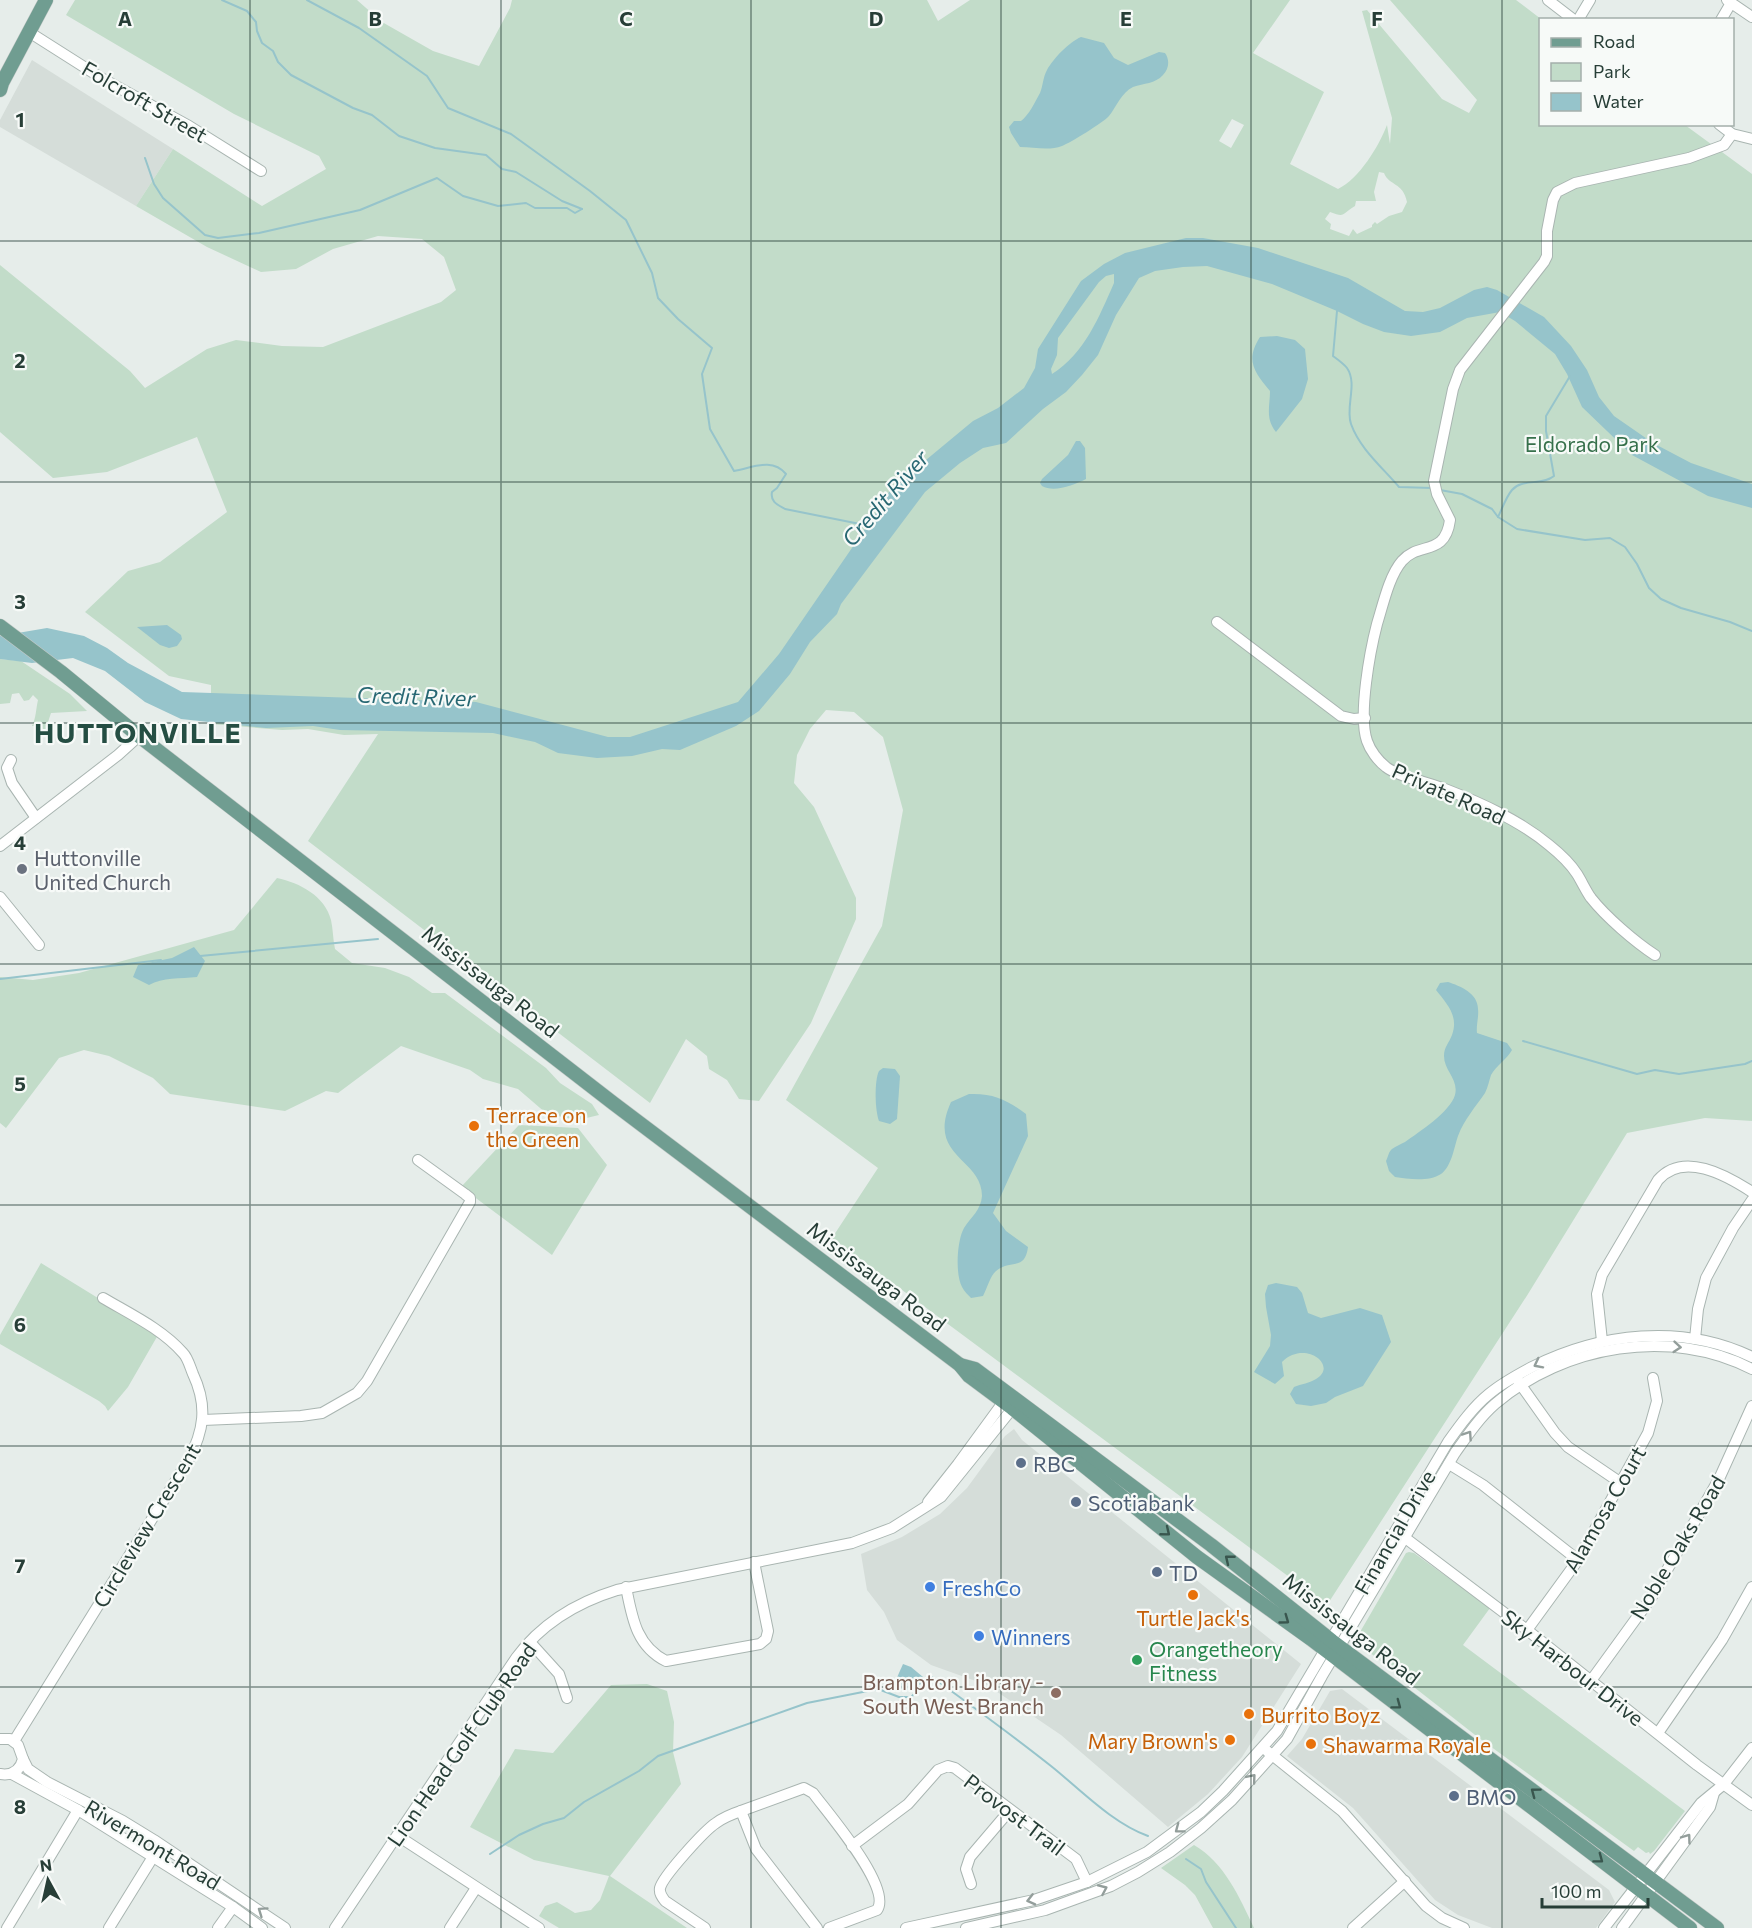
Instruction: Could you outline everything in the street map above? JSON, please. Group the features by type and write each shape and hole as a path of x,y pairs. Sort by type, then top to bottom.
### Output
{"main road":[{"path":"0,86 46,0"},
{"name":"Mississauga Road","path":"0,626 614,1103 960,1365 969,1376 1011,1401 1197,1557 1333,1648 1717,1928"},
{"name":"Mississauga Road","path":"1333,1648 1690,1928"}],"street":[{"path":"1548,0 1573,18"},
{"path":"1577,18 1590,0"},
{"path":"1722,18 1729,1 1752,17"},
{"name":"Folcroft Street","path":"29,32 103,79 189,126 261,171"},
{"path":"1722,126 1732,134 1752,140"},
{"name":"Private Road","path":"1655,955 1638,944 1591,898 1576,873 1562,856 1522,826 1446,789 1387,768 1376,757 1367,741 1366,677 1386,593 1401,562 1408,555 1438,545 1446,534 1450,520 1437,494 1434,482 1453,389 1460,370 1547,256 1547,231 1553,200 1557,192 1575,183 1689,158 1724,145 1732,134"},
{"path":"1217,622 1341,716 1354,719 1365,718"},
{"path":"0,846 118,755 139,736"},
{"path":"11,760 7,768 12,783 36,818"},
{"path":"0,897 39,945"},
{"path":"203,1420 322,1413 357,1393 367,1381 470,1203 470,1198 418,1160"},
{"path":"1602,1341 1597,1294 1602,1275 1664,1173 1682,1166 1717,1172 1752,1192"},
{"path":"1695,1339 1698,1309 1706,1278 1733,1228 1752,1200"},
{"name":"Circleview Crescent","path":"15,1741 188,1461 201,1432 203,1420 200,1387 185,1354 163,1335 103,1298"},
{"name":"Financial Drive","path":"966,1928 1064,1904 1092,1894 1138,1872 1170,1852 1216,1816 1287,1739 1395,1529 1448,1442 1463,1421 1489,1394 1515,1376 1552,1357 1602,1341 1636,1336 1695,1339 1733,1348 1752,1357"},
{"name":"Financial Drive","path":"906,1928 1034,1900 1087,1882 1131,1861 1176,1831 1215,1799 1264,1748 1277,1731 1405,1538 1477,1421 1495,1404 1521,1386 1557,1366 1593,1354 1633,1347 1673,1347 1705,1351 1732,1359 1752,1369"},
{"path":"1515,1376 1555,1433 1568,1447 1621,1483"},
{"name":"Alamosa Court","path":"1527,1630 1578,1560 1648,1433 1657,1401 1653,1378"},
{"name":"Lion Head Golf Club Road","path":"335,1928 500,1682 530,1642 556,1619 601,1595 626,1587 864,1540 892,1528 941,1497 950,1488 1011,1401"},
{"name":"Noble Oaks Road","path":"1590,1682 1651,1598 1719,1479 1752,1406"},
{"path":"1449,1464 1483,1485 1578,1560"},
{"name":"Sky Harbour Drive","path":"1395,1529 1752,1805"},
{"path":"626,1587 635,1625 648,1649 655,1655 672,1661 764,1642 768,1636 754,1563"},
{"path":"1658,1733 1722,1640 1752,1587"},
{"path":"530,1642 560,1674 567,1698"},
{"path":"0,1739 15,1741 21,1749 23,1759 21,1765 12,1774 0,1774"},
{"path":"1264,1748 1342,1810 1426,1906 1436,1914 1464,1928"},
{"path":"1604,1928 1641,1891 1701,1803 1725,1784 1752,1748"},
{"name":"Rivermont Road","path":"23,1759 28,1769 47,1782 123,1821 285,1928"},
{"name":"Provost Trail","path":"852,1846 908,1804 942,1767 948,1766 955,1768 1076,1859 1087,1882"},
{"name":"Rivermont Road","path":"12,1774 78,1810 233,1907 262,1928"},
{"path":"705,1928 665,1901 660,1888 666,1879 705,1831 724,1818 798,1790 809,1789 871,1873 879,1897 879,1906 872,1913 829,1928"},
{"path":"7,1928 78,1810"},
{"path":"971,1884 966,1869 970,1857 1010,1810"},
{"path":"741,1811 756,1849 817,1928"},
{"path":"398,1836 539,1928"},
{"path":"109,1928 161,1845"},
{"path":"1353,1928 1405,1881"},
{"path":"450,1928 476,1888"},
{"path":"1622,1928 1641,1891"},
{"path":"218,1928 233,1907"}],"shaded area":[{"path":"32,60 173,149 136,206 0,127 0,120"},
{"path":"1014,1429 1022,1440 1301,1664 1242,1757 1208,1794 1168,1827 1061,1735 987,1685 931,1665 897,1640 884,1612 867,1590 861,1554 902,1537 940,1514 967,1488 1005,1436"},
{"path":"1342,1689 1609,1890 1615,1902 1596,1928 1492,1928 1458,1915 1435,1900 1353,1808 1287,1756 1302,1739 1330,1691"}],"green space":[{"name":"Eldorado Park","path":"75,0 357,0 382,22 433,51 479,66 512,0 927,0 938,21 970,0 1290,0 1253,53 1324,92 1290,164 1338,189 1361,170 1387,125 1390,144 1392,118 1362,11 1367,10 1442,99 1469,113 1477,100 1390,0 1516,0 1540,18 1539,126 1686,126 1752,174 1752,1121 1705,1118 1627,1133 1528,1294 1327,1605 832,1238 878,1168 786,1100 882,926 903,810 883,737 854,712 826,710 810,729 797,755 794,783 814,807 856,898 856,919 811,1023 759,1101 739,1099 727,1080 709,1069 707,1056 686,1039 650,1103 308,841 378,734 344,735 308,729 282,730 211,724 211,685 169,676 85,612 128,571 160,562 227,512 197,437 107,472 53,478 0,432 0,265 130,371 145,388 207,349 236,340 282,346 323,347 441,302 456,290 444,257 422,239 378,236 333,249 296,269 261,272 207,247 136,206 173,149 262,206 326,169 319,156 234,114 66,15","holes":["1232,119 1244,125 1231,148 1219,141","1379,172 1384,173 1405,196 1407,202 1402,212 1389,216 1377,224 1375,222 1372,227 1357,234 1353,229 1349,236 1330,229 1331,224 1325,219 1330,212 1341,215 1355,206 1356,201 1376,201 1374,192"]},
{"path":"0,659 21,661 70,694 87,711 51,713 47,735 41,727 32,726 38,700 33,695 29,700 24,701 19,693 12,694 10,703 0,704"},
{"path":"277,878 303,887 317,897 331,920 335,949 352,963 385,968 409,977 432,993 445,993 546,1068 560,1083 592,1104 599,1115 578,1120 547,1114 518,1089 483,1079 470,1070 401,1046 338,1093 326,1091 285,1111 170,1094 153,1078 109,1056 84,1050 59,1058 6,1128 0,1123 0,977 33,980 79,973 234,930"},
{"path":"519,1125 578,1128 607,1165 552,1255 461,1187"},
{"path":"41,1263 158,1335 128,1387 108,1411 99,1401 0,1344 0,1335"},
{"path":"1406,1553 1414,1553 1490,1608 1463,1645 1685,1811 1654,1851 1650,1854 1646,1853 1638,1847 1634,1851 1479,1738 1364,1648 1366,1645 1361,1641 1360,1632"},
{"path":"647,1684 667,1691 674,1722 673,1752 681,1784 610,1876 687,1928 559,1928 539,1916 545,1906 557,1902 575,1913 591,1910 600,1900 609,1876 534,1860 470,1827 515,1749 553,1753 611,1685"},
{"path":"1194,1845 1214,1861 1230,1882 1254,1928 1213,1928 1195,1895 1161,1868"}],"water":[{"path":"1081,37 1104,43 1114,58 1128,65 1159,52 1165,53 1168,67 1165,73 1156,80 1129,90 1106,119 1066,144 1052,148 1020,147 1009,127 1014,121 1021,121 1029,112 1040,93 1046,73 1053,61"},
{"name":"Credit River","path":"1186,238 1203,238 1258,248 1348,278 1405,311 1423,312 1440,308 1474,290 1487,287 1497,290 1544,317 1571,346 1587,370 1599,397 1614,416 1653,443 1691,463 1752,484 1752,508 1708,496 1632,455 1582,407 1555,354 1515,321 1500,312 1467,318 1440,332 1411,336 1384,332 1272,284 1207,266 1183,267 1155,271 1139,278 1116,315 1098,355 1066,392 1043,409 1006,443 983,448 960,463 925,492 841,604 837,614 810,642 790,674 759,711 736,726 680,750 662,749 632,756 597,758 558,753 535,742 493,733 340,730 313,726 266,728 181,719 145,702 105,671 73,658 32,663 0,659 0,636 47,628 84,636 182,692 476,702 608,737 630,737 738,702 779,654 891,489 973,421 998,408 1024,388 1035,368 1038,349 1081,281 1104,264 1125,253","holes":["1114,274 1114,283 1082,345 1074,356 1052,374 1051,369 1057,355 1058,338 1099,282 1106,276"]},
{"path":"1277,336 1295,340 1305,349 1308,379 1302,399 1276,432 1269,417 1270,391 1256,372 1252,359 1255,345 1260,337"},
{"path":"1076,441 1080,441 1085,448 1086,479 1070,486 1052,489 1042,486 1040,483 1042,479 1068,455"},
{"path":"167,625 181,635 182,639 177,646 169,648 160,645 137,627"},
{"path":"194,947 205,961 197,977 166,979 149,985 133,977 138,965 172,958"},
{"path":"1448,982 1463,988 1475,999 1478,1012 1477,1033 1507,1043 1512,1050 1491,1075 1485,1093 1470,1113 1458,1136 1445,1171 1436,1177 1425,1179 1395,1177 1389,1171 1386,1161 1391,1150 1433,1121 1447,1108 1455,1095 1455,1084 1444,1056 1454,1028 1453,1016 1436,990 1440,983"},
{"path":"883,1068 895,1069 900,1076 897,1119 890,1124 879,1121 877,1110 876,1082 879,1071"},
{"path":"969,1094 993,1096 1019,1109 1026,1114 1028,1136 993,1213 1006,1231 1028,1247 1026,1254 1021,1262 996,1271 983,1296 971,1298 960,1281 958,1249 964,1228 981,1201 980,1183 950,1146 945,1135 945,1120 951,1102"},
{"path":"1276,1283 1297,1287 1302,1293 1308,1313 1321,1318 1360,1308 1382,1315 1391,1342 1363,1386 1326,1403 1311,1406 1296,1404 1290,1394 1294,1387 1314,1380 1322,1374 1324,1368 1316,1357 1300,1353 1291,1356 1282,1362 1284,1376 1275,1384 1254,1372 1270,1346 1271,1335 1265,1294 1268,1285"},
{"path":"903,1664 911,1667 923,1677 921,1684 910,1690 900,1689 895,1682"}],"waterway":[{"path":"222,0 247,11 256,22 262,43 273,51 278,62 291,75 353,108 372,115 399,136 435,148 486,155 502,169 516,172 562,201 582,209"},
{"path":"307,0 359,28 427,76 448,108 511,134 626,220 652,273 658,298 678,319 712,348 702,374 710,429 734,471 762,465 774,466 786,474 772,492 773,501 780,506 785,509 870,526"},
{"path":"145,158 154,184 163,198 205,235 218,238 259,233 360,210 437,178 463,196 498,206 526,203 535,208 567,208 575,213 582,209"},
{"path":"1337,311 1333,356 1346,366 1350,374 1352,388 1349,410 1355,433 1366,450 1399,487 1432,488"},
{"path":"1498,517 1508,496 1516,486 1544,481 1554,476 1546,431 1546,416 1570,376"},
{"path":"1440,490 1462,494 1492,509 1498,517 1517,529 1585,540 1610,538 1625,547 1649,588 1661,599 1681,608 1752,631"},
{"path":"200,956 378,939"},
{"path":"0,979 161,960"},
{"path":"1523,1041 1637,1074 1655,1070 1679,1074 1752,1061"},
{"path":"490,1854 519,1835 543,1824 564,1818 584,1802 639,1771 658,1756 807,1703 878,1689 899,1697 911,1697 932,1677 1036,1754 1109,1814 1148,1836"},
{"path":"1186,1859 1201,1869 1206,1882 1236,1928"}],"place":[{"name":"Huttonville United Church","path":"22,869"},
{"name":"Terrace on the Green","path":"474,1126"},
{"name":"RBC","path":"1021,1463"},
{"name":"Scotiabank","path":"1076,1502"},
{"name":"TD","path":"1157,1572"},
{"name":"FreshCo","path":"930,1587"},
{"name":"Turtle Jack's","path":"1193,1595"},
{"name":"Winners","path":"979,1636"},
{"name":"Orangetheory Fitness","path":"1137,1660"},
{"name":"Brampton Library - South West Branch","path":"1056,1693"},
{"name":"Burrito Boyz","path":"1249,1714"},
{"name":"Mary Brown's","path":"1230,1740"},
{"name":"Shawarma Royale","path":"1311,1744"},
{"name":"BMO","path":"1454,1796"}],"district":[{"name":"HUTTONVILLE","path":"138,732"}]}
